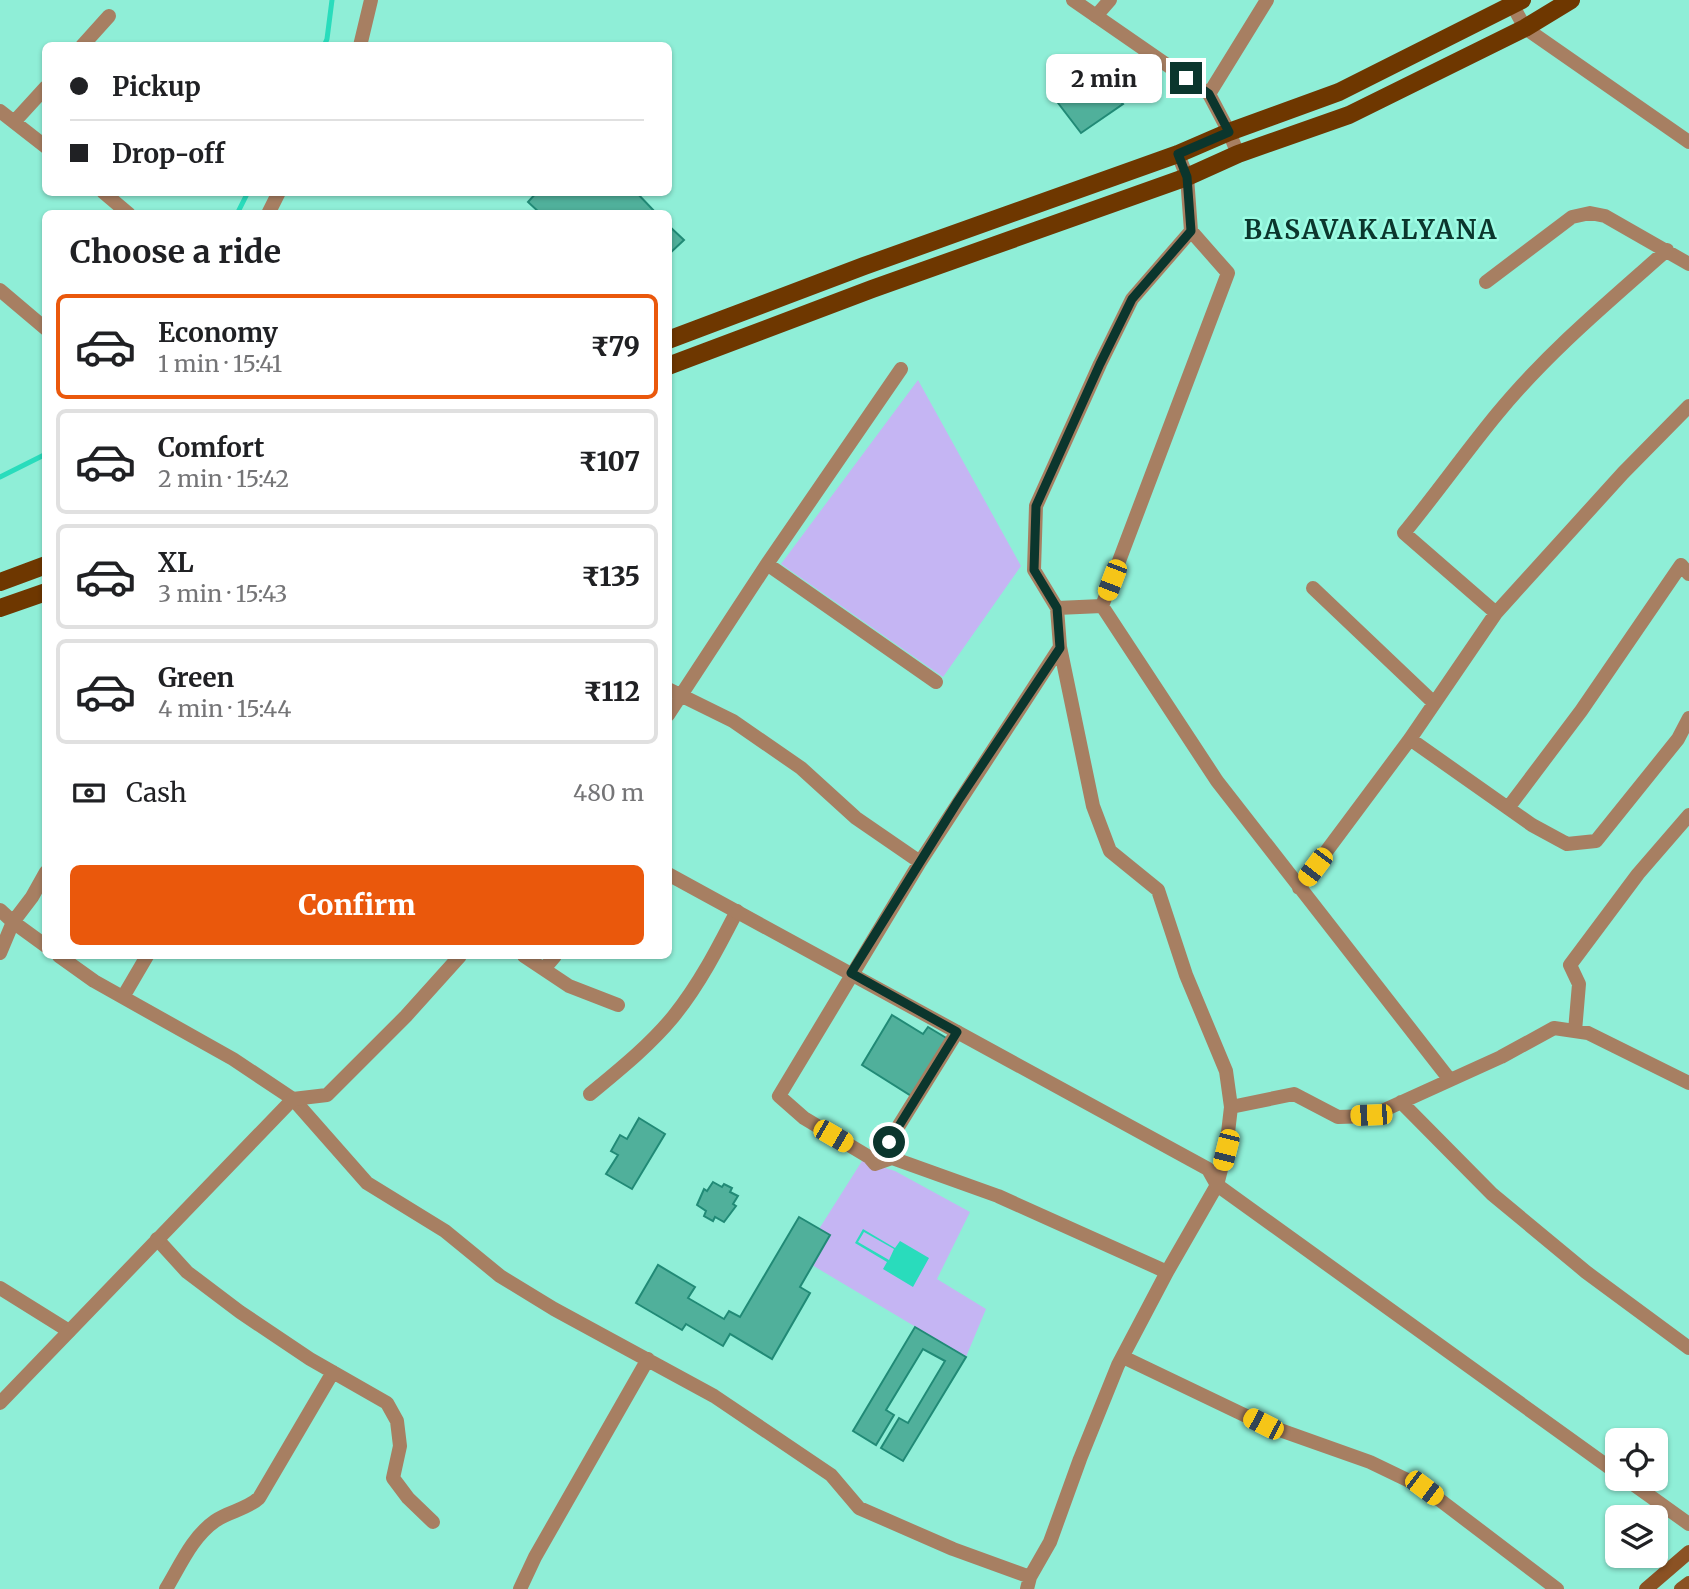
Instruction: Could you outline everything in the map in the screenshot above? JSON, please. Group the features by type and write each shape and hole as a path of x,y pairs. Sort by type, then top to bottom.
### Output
{"main road":[{"path":"672,364 873,289 1187,177 1238,154 1349,115 1525,27 1571,0"},
{"path":"672,338 864,265 1178,154 1229,132 1339,92 1517,3"},
{"path":"0,582 42,566"},
{"path":"0,608 42,593"},
{"path":"1646,1589 1689,1552"},
{"path":"1681,1589 1689,1583"}],"street":[{"path":"360,42 371,0"},
{"path":"1073,0 1209,94 1238,154"},
{"path":"1096,16 1110,0"},
{"path":"1209,94 1267,0"},
{"path":"1517,3 1525,27 1689,142"},
{"path":"85,42 108,16"},
{"path":"14,122 42,91"},
{"path":"0,111 42,144"},
{"path":"1102,606 1228,273 1191,231 1187,177 1178,154"},
{"path":"108,196 124,210"},
{"path":"1486,282 1572,217 1590,213 1605,216 1689,264"},
{"path":"63,959 94,981 233,1059 293,1098 367,1182 444,1231 500,1276 554,1309 714,1396 831,1475 859,1508 1029,1583 1049,1542 1123,1357 1167,1272 1217,1185 1226,1150 1231,1107 1226,1071 1186,975 1158,890 1110,851 1093,806 1060,648 1057,608 1034,570 1036,506 1100,364 1132,299 1191,231"},
{"path":"1496,613 1404,533 1497,414 1542,365 1598,310 1667,250"},
{"path":"0,290 42,325"},
{"path":"901,369 675,692 733,722 801,768 856,818 920,862"},
{"path":"1299,888 1410,739 1496,613 1688,409"},
{"path":"766,564 936,682"},
{"path":"1508,808 1581,711 1681,565 1689,574"},
{"path":"1313,588 1434,703"},
{"path":"1057,608 1102,606"},
{"path":"1102,606 1217,781 1450,1080"},
{"path":"876,1164 869,1157 804,1118 779,1096 920,862 1060,648"},
{"path":"1410,739 1508,808 1567,844 1596,841 1678,739 1689,718"},
{"path":"1575,1031 1579,984 1570,965 1637,874 1689,815"},
{"path":"672,876 1208,1169 1217,1185 1605,1464"},
{"path":"0,953 13,922 42,879"},
{"path":"0,910 42,943"},
{"path":"590,1094 639,1053 671,1019 709,962 737,911"},
{"path":"123,997 145,959"},
{"path":"0,1403 293,1098 327,1096 406,1016 457,959"},
{"path":"529,959 569,986 618,1004"},
{"path":"544,969 552,959"},
{"path":"1231,1107 1293,1094 1338,1116 1371,1115 1501,1056 1554,1028 1588,1033 1688,1080"},
{"path":"876,1164 957,1032"},
{"path":"1401,1102 1492,1194 1586,1272 1689,1348"},
{"path":"876,1164 892,1158 998,1196 1167,1272"},
{"path":"157,1239 187,1272 310,1359 387,1403 397,1421 400,1446 393,1478 408,1498 433,1522"},
{"path":"0,1288 69,1331"},
{"path":"1123,1357 1263,1424 1370,1462 1424,1488 1557,1589"},
{"path":"520,1589 648,1359"},
{"path":"166,1589 198,1536 216,1520 250,1506 259,1498 332,1372"},
{"path":"1643,1491 1689,1524"}],"shaded area":[{"path":"918,380 1021,566 943,677 781,564"},
{"path":"862,1161 895,1171 970,1212 937,1279 986,1309 966,1357 812,1265 819,1229"},
{"path":"863,1229 895,1248 900,1241 929,1258 913,1287 883,1269 887,1262 855,1243","holes":["864,1232 894,1249 889,1260 858,1242"]}],"building":[{"path":"1092,69 1123,104 1081,133 1055,99"},
{"path":"533,196 640,196 653,210 537,210 528,202"},
{"path":"672,229 684,240 672,251"},
{"path":"892,1015 923,1034 928,1027 948,1039 913,1097 862,1065"},
{"path":"639,1118 665,1134 632,1189 606,1174 618,1155 611,1151 620,1135 627,1139"},
{"path":"713,1182 732,1188 730,1192 738,1196 733,1204 736,1206 724,1222 715,1217 713,1221 704,1216 706,1211 697,1205 704,1189 707,1191"},
{"path":"799,1217 830,1235 800,1287 810,1293 772,1359 730,1334 723,1346 686,1324 682,1330 636,1303 658,1265 695,1287 688,1298 724,1319 729,1311 740,1317"},
{"path":"915,1327 966,1357 903,1461 881,1448 899,1418 908,1423 945,1361 923,1349 886,1410 894,1415 876,1445 853,1431"}],"waterway":[{"path":"326,42 332,0"},
{"path":"239,210 246,196"},
{"path":"0,477 42,456"}],"district":[{"name":"BASAVAKALYANA","path":"1371,229"}],"route":[{"path":"889,1142 957,1032 851,973 958,801 1060,648 1057,608 1034,570 1036,506 1132,299 1191,231 1187,177 1178,154 1229,132 1209,94 1186,78"}]}
